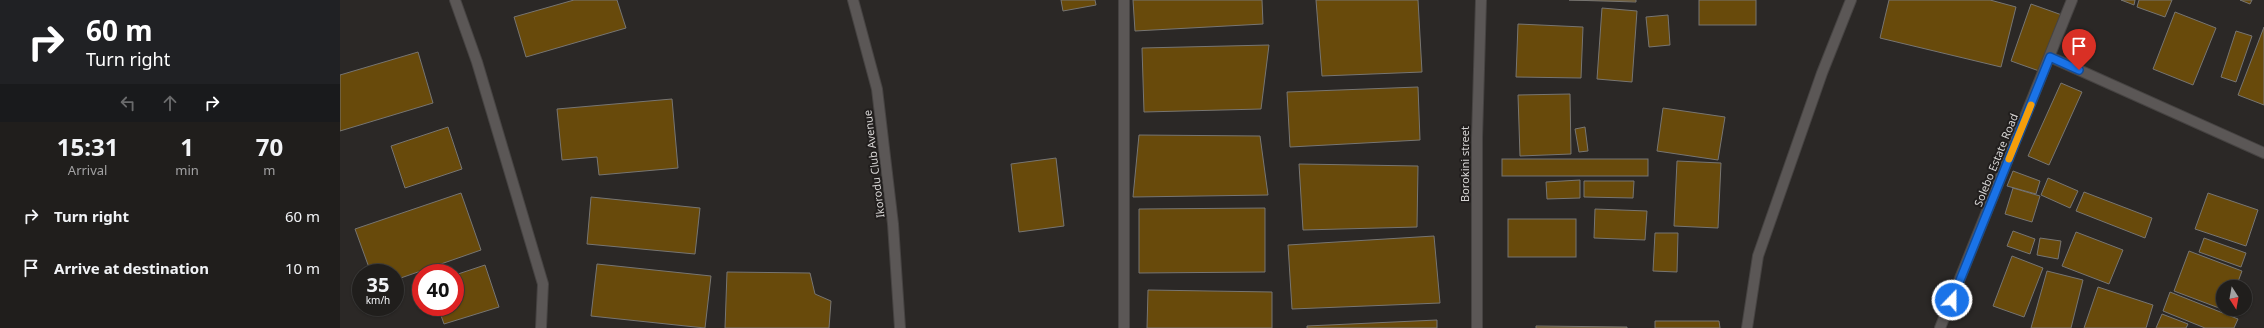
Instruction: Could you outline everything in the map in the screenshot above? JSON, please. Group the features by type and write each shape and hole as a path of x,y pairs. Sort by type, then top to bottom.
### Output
{"street":[{"path":"455,0 477,62 543,284 541,328"},
{"name":"Ikorodu Club Avenue","path":"853,0 877,89 893,224 900,328"},
{"path":"1124,0 1124,328"},
{"name":"Borokini street","path":"1477,328 1477,138 1480,0"},
{"path":"1747,328 1758,256 1822,73 1851,0"},
{"name":"Solebo Estate Road","path":"1940,328 2072,0"},
{"path":"2050,57 2264,154"}],"building":[{"path":"574,0 617,0 626,28 526,57 514,17"},
{"path":"1061,0 1095,0 1096,5 1063,11"},
{"path":"1133,0 1262,0 1263,24 1135,31"},
{"path":"1316,0 1418,0 1422,72 1322,76"},
{"path":"1569,0 1636,0 1636,2"},
{"path":"1699,0 1756,0 1756,25 1699,25"},
{"path":"1889,0 1990,0 2016,7 2001,67 1880,38"},
{"path":"2121,0 2135,0 2134,5"},
{"path":"2139,0 2172,0 2165,17 2137,7"},
{"path":"2240,0 2252,0 2250,4"},
{"path":"2031,4 2062,15 2042,72 2011,61"},
{"path":"1602,8 1637,11 1632,82 1597,79"},
{"path":"2175,12 2216,28 2193,85 2153,69"},
{"path":"1668,15 1670,45 1649,47 1646,17"},
{"path":"1518,24 1583,27 1581,78 1516,77"},
{"path":"2264,27 2264,105 2238,95"},
{"path":"2236,31 2252,36 2236,82 2221,77"},
{"path":"1269,45 1261,109 1144,112 1142,48"},
{"path":"418,52 433,103 340,131 340,75"},
{"path":"2061,83 2082,92 2049,165 2028,156"},
{"path":"1418,87 1420,140 1290,147 1287,92"},
{"path":"1570,94 1571,154 1520,156 1518,95"},
{"path":"672,99 678,168 599,175 597,157 562,160 557,109"},
{"path":"1663,108 1725,117 1718,160 1657,151"},
{"path":"448,127 462,169 405,188 391,146"},
{"path":"1585,127 1588,151 1579,152 1575,129"},
{"path":"1139,135 1260,136 1268,195 1133,197"},
{"path":"1056,158 1064,226 1019,232 1011,164"},
{"path":"1502,159 1648,159 1648,176 1502,176"},
{"path":"1677,161 1721,163 1718,228 1674,226"},
{"path":"1299,164 1418,166 1417,227 1303,230"},
{"path":"2013,171 2040,181 2036,194 2007,186"},
{"path":"2048,178 2078,191 2070,208 2041,195"},
{"path":"1580,180 1580,198 1547,199 1546,182"},
{"path":"1584,181 1634,181 1633,198 1584,197"},
{"path":"2013,188 2040,196 2032,222 2005,214"},
{"path":"2084,192 2152,218 2145,238 2076,211"},
{"path":"461,193 481,250 441,264 412,264 412,274 404,277 404,264 368,264 355,229"},
{"path":"2208,193 2258,210 2246,246 2195,229"},
{"path":"591,197 700,208 695,254 587,244"},
{"path":"1265,208 1265,272 1139,273 1139,209"},
{"path":"1595,209 1647,211 1645,240 1594,238"},
{"path":"1508,219 1576,219 1576,257 1508,257"},
{"path":"2013,231 2035,239 2030,254 2007,246"},
{"path":"2076,232 2123,250 2109,284 2062,266"},
{"path":"1655,233 1678,233 1677,272 1653,271"},
{"path":"1434,236 1440,303 1292,309 1288,245"},
{"path":"2040,238 2061,241 2058,259 2037,255"},
{"path":"2204,238 2246,253 2241,267 2199,252"},
{"path":"2189,251 2242,271 2239,280 2216,280 2216,307 2174,291"},
{"path":"2012,256 2043,268 2024,317 1993,306"},
{"path":"597,264 711,276 705,328 591,316"},
{"path":"485,265 499,307 444,324 441,316 464,316 464,272"},
{"path":"2047,271 2083,280 2071,328 2031,328"},
{"path":"727,272 810,273 815,294 831,301 829,328 725,328"},
{"path":"2098,287 2153,305 2146,328 2084,328"},
{"path":"1148,290 1272,292 1272,328 1147,328"},
{"path":"2170,292 2216,310 2216,316 2230,316 2238,319 2234,328 2205,328 2163,311"},
{"path":"2162,314 2188,324 2186,328 2156,328"},
{"path":"1437,320 1437,328 1307,328 1307,326"},
{"path":"1655,321 1719,321 1720,328 1655,328"},
{"path":"1536,326 1627,327 1627,328 1536,328"}],"slow traffic":[{"path":"2009,159 2031,105"}],"route":[{"path":"1952,300 2050,57 2079,70"}]}
